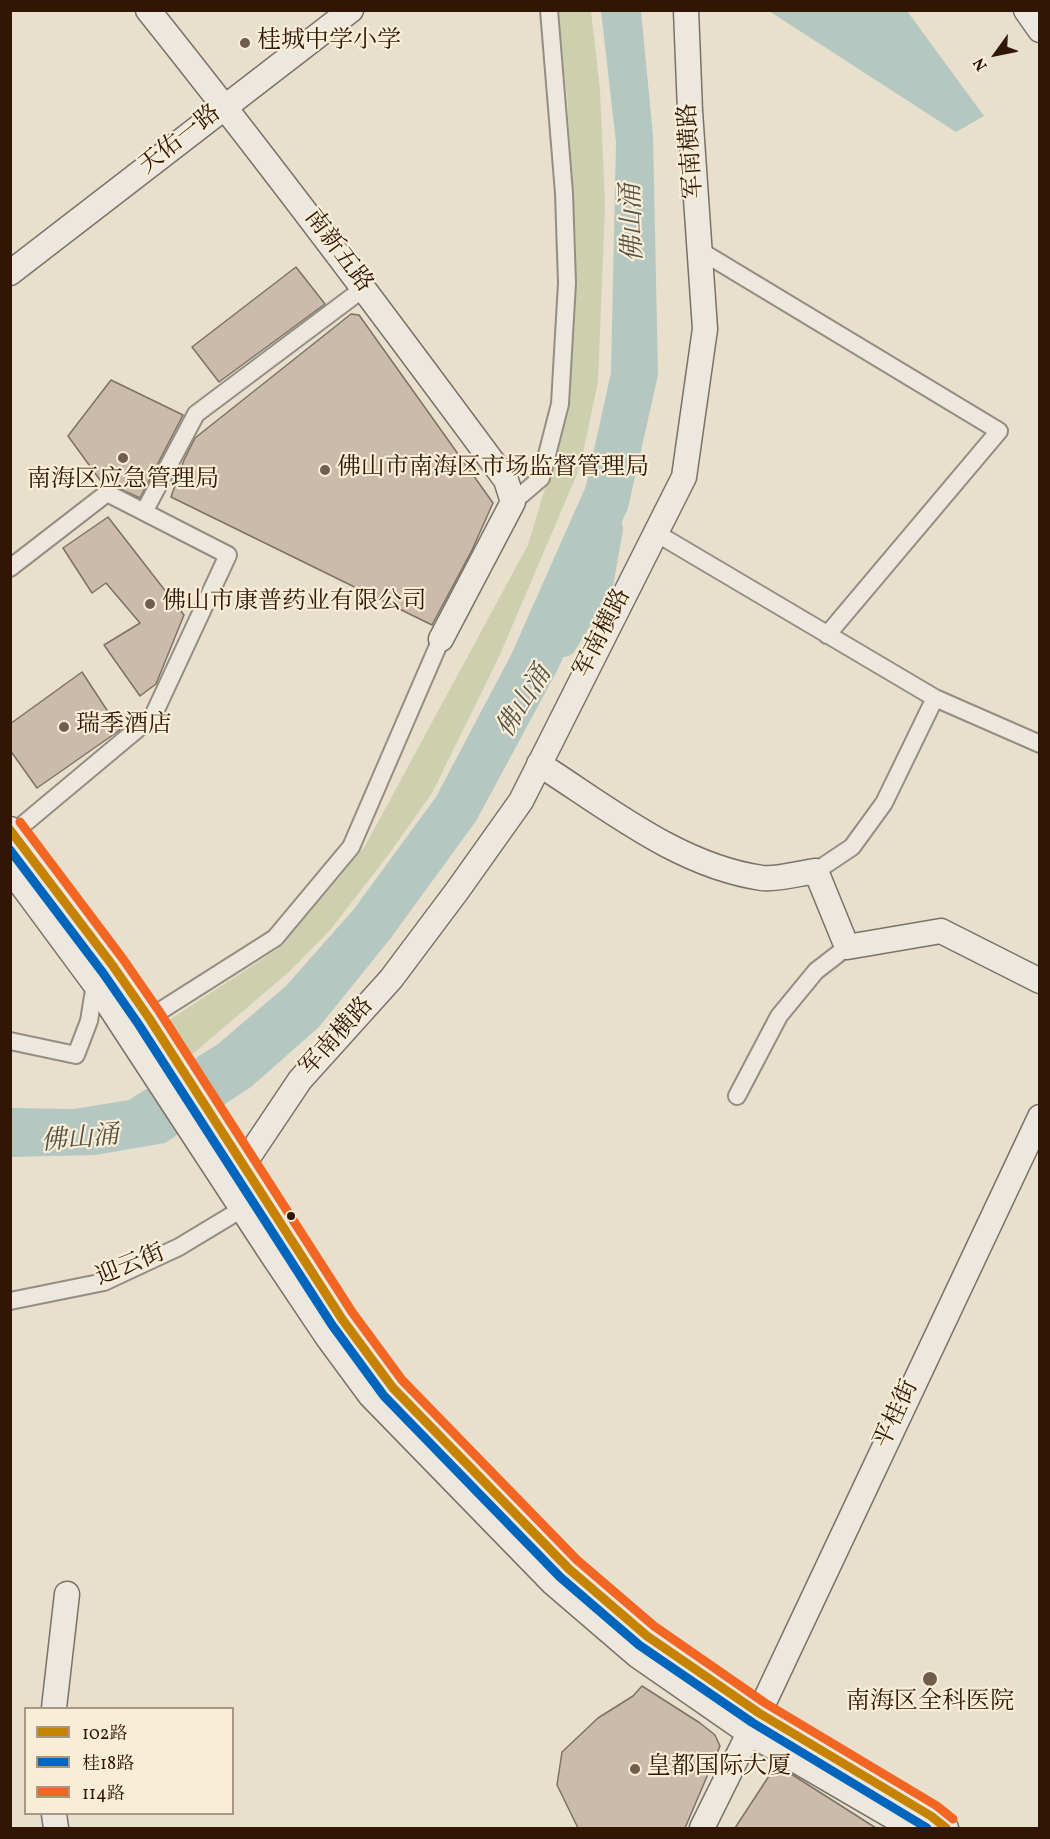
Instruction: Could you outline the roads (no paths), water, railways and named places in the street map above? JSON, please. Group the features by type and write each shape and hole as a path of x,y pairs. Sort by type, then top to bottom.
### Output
{"street":[{"name":"南新五路","path":"148,10 364,288 506,480 513,502"},
{"name":"天佑一路","path":"10,273 351,10"},
{"path":"149,1018 275,939 351,847 441,639 513,502 541,478 560,404 567,283 564,193 549,10"},
{"name":"军南横路","path":"243,1165 300,1080 390,979 457,891 521,801 684,477 705,329 690,111 686,10"},
{"path":"1026,10 1040,30"},
{"path":"699,250 999,431 827,635"},
{"path":"144,512 196,414 364,288"},
{"path":"10,568 107,493 228,555 153,716 12,831 149,1018 342,1319 393,1388 568,1569 647,1636 754,1723 912,1828"},
{"path":"656,533 935,698 1040,744"},
{"path":"539,764 660,842 711,865 764,879 816,871 852,847 884,802 935,698"},
{"path":"10,869 96,984 242,1209 328,1338 370,1395 511,1540 553,1583 638,1656 754,1723 931,1816 946,1828"},
{"path":"816,871 847,947"},
{"path":"737,1096 779,1016 816,971 847,947 941,931 1040,981"},
{"path":"10,1041 76,1055 89,1021 96,984"},
{"name":"平桂街","path":"702,1828 754,1723 1040,1117"},
{"name":"迎云街","path":"10,1301 104,1282 179,1247 242,1209"},
{"path":"54,1707 67,1594"}],"water":[{"path":"601,11 641,11 653,136 658,375 628,508 558,669 476,821 390,939 319,1027 251,1087 165,1143 95,1155 11,1157 10,1108 74,1109 129,1100 218,1044 286,986 354,909 436,797 512,653 586,486 611,373 616,142"},
{"path":"769,11 907,11 984,116 956,132"}],"waterway":[{"name":"佛山涌","path":"563,643 599,585 609,529"}],"place":[{"name":"桂城中学小学","path":"245,43"},
{"name":"南海区应急管理局","path":"123,458"},
{"name":"佛山市南海区市场监督管理局","path":"325,470"},
{"name":"佛山市康普药业有限公司","path":"150,604"},
{"name":"瑞季酒店","path":"64,727"},
{"name":"南海区全科医院","path":"930,1679"},
{"name":"皇都国际大厦","path":"635,1769"}]}
